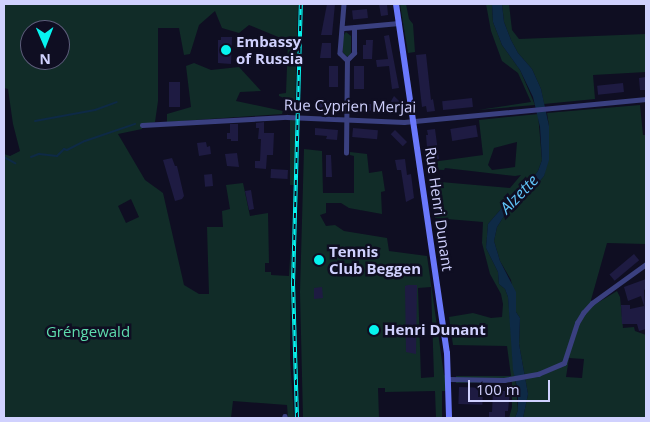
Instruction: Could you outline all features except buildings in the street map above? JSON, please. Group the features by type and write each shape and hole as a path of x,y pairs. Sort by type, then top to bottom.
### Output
{"main road":[{"name":"Rue Henri Dunant","path":"396,4 449,379 449,418"}],"street":[{"path":"344,4 344,28 340,35 340,53 347,60"},
{"path":"344,28 399,23"},
{"path":"346,153 347,60 354,53 354,28"},
{"name":"Rue Cyprien Merjai","path":"142,126 287,117 414,121 646,98"},
{"path":"449,379 504,380 538,374 564,363 577,323 583,313 592,303 646,264"}],"green space":[{"name":"Gréngewald","path":"4,4 298,4 295,110 289,107 289,100 279,96 279,94 286,93 288,41 249,25 239,33 222,28 215,11 199,25 190,54 184,55 179,28 158,28 158,101 155,122 142,125 142,129 118,134 145,180 163,193 184,285 199,294 209,294 207,227 223,227 222,211 230,209 226,185 243,183 250,216 268,213 269,263 265,263 265,272 271,272 271,275 289,276 291,241 290,357 294,418 288,418 287,405 233,401 231,418 4,418 4,154 10,156 20,151 13,124 8,89 4,88","holes":["131,199 139,217 126,223 118,206"]},
{"path":"400,4 406,4 409,19 413,24 415,52 408,53"},
{"path":"486,4 492,4 493,22 502,45 520,70 535,105 478,110 531,102 518,73 502,61 491,31"},
{"path":"502,4 509,4 512,30 519,39 646,34 646,72 593,75 595,99 544,104 541,89 532,69 518,53 511,40 504,22"},
{"path":"346,32 351,36 351,53 348,57 343,53 343,36"},
{"path":"194,63 211,70 239,67 261,91 240,92 236,101 283,111 282,114 167,122 167,114 191,107 186,66"},
{"path":"640,105 643,135 646,135 646,244 607,243 591,300 594,305 617,291 620,297 623,328 634,327 635,331 646,335 646,418 523,418 528,394 519,344 520,318 516,312 511,280 500,261 494,241 497,227 508,210 533,189 544,176 549,126 547,113","holes":["569,358 584,359 582,378 566,377"]},
{"path":"538,114 542,160 538,171 529,183 502,203 501,209 488,224 486,248 498,272 499,284 505,289 508,297 518,410 515,418 509,418 512,407 512,382 456,383 456,376 511,376 507,346 453,345 449,317 473,313 491,318 502,317 503,304 501,294 490,274 482,243 483,222 435,218 429,181 510,188 521,175 515,176 445,168 444,170 428,169 425,163 483,155 479,120","holes":["517,142 515,167 492,170 488,165 494,148"]},
{"path":"290,120 295,120 295,185 290,185"},
{"path":"304,149 322,151 323,193 354,193 354,156 350,155 350,152 367,154 369,173 382,171 385,191 381,192 382,214 349,208 341,203 326,203 326,213 320,215 326,226 335,225 344,231 387,238 389,251 427,256 444,375 449,377 449,391 442,391 442,418 436,418 435,391 385,392 385,388 378,388 379,418 303,418 300,292","holes":["431,287 434,377 421,378 418,288"]}],"water":[{"name":"Alzette","path":"492,4 502,4 504,22 511,40 518,53 532,69 541,89 549,126 549,160 544,176 533,189 508,210 497,227 494,241 500,261 516,292 516,312 520,318 519,344 528,394 523,418 515,418 518,410 518,391 513,370 508,297 505,289 499,284 498,272 486,248 488,224 501,209 502,203 529,183 538,171 542,160 540,127 533,97 520,70 502,45 493,22"}],"waterway":[{"path":"35,121 95,110 117,102"},
{"path":"31,157 39,154 57,156 64,149 67,150 85,141 135,124"},
{"path":"4,157 15,163"}],"railway":[{"path":"297,418 293,284 301,4"}],"place":[{"name":"Embassy of Russia","path":"226,50"},
{"name":"Tennis Club Beggen","path":"319,260"},
{"name":"Henri Dunant","path":"374,330"}]}
